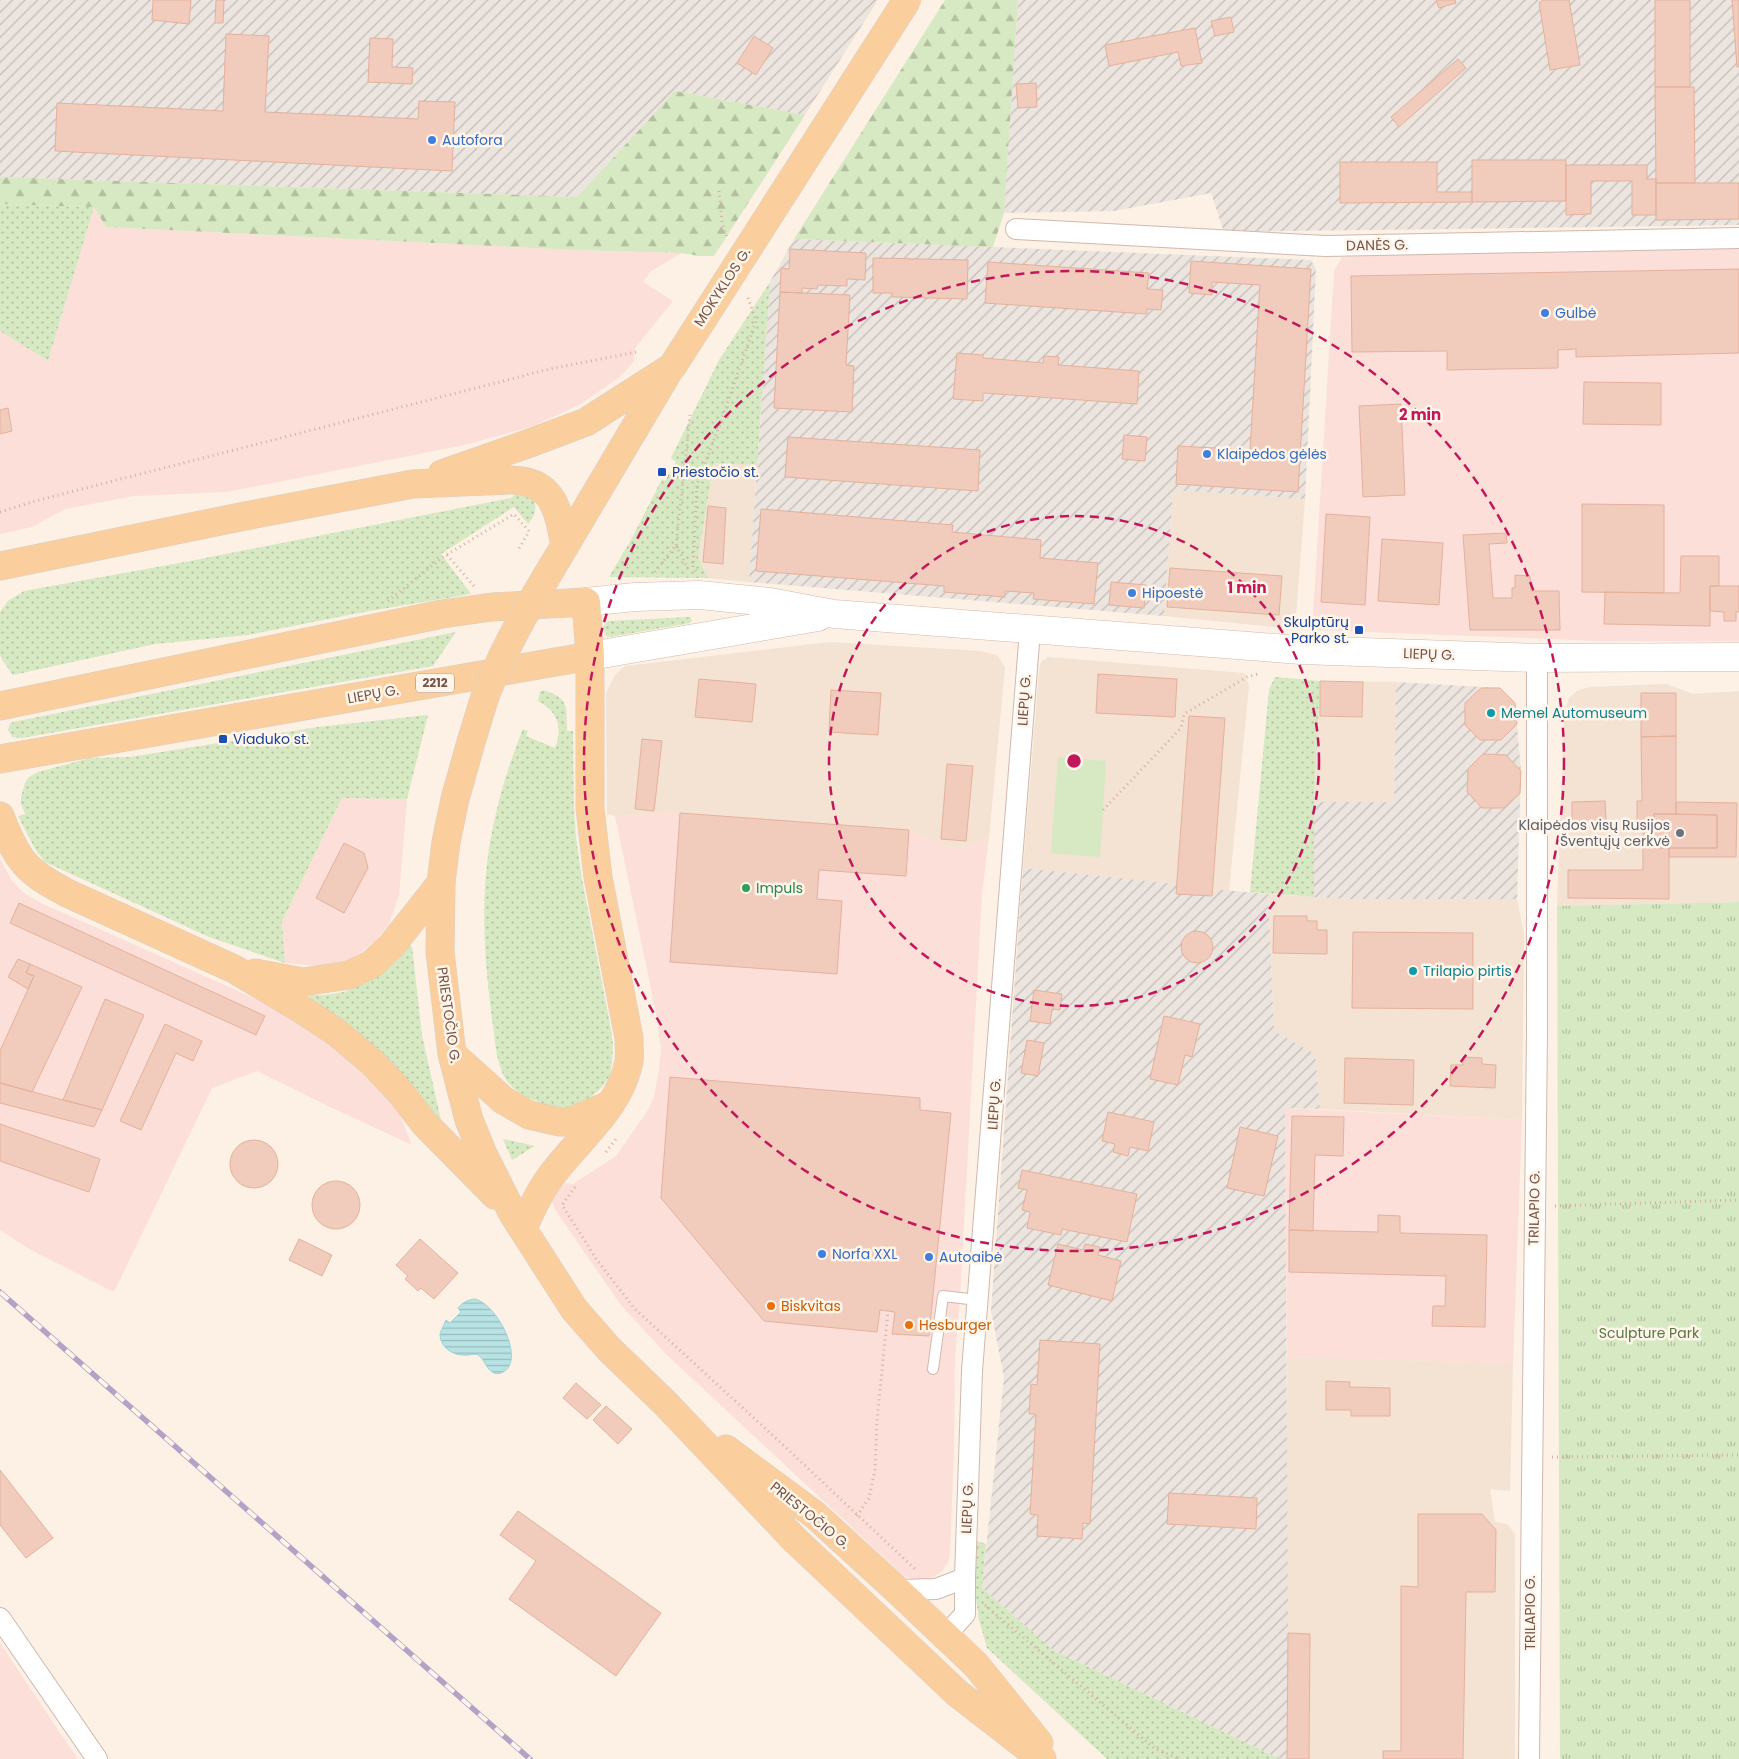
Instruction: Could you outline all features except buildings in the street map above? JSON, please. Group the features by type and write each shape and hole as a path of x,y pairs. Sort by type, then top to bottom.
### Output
{"main road":[{"name":"MOKYKLOS G.","path":"545,579 672,366 906,0"},
{"path":"0,566 413,484 586,422 672,366"},
{"path":"413,484 523,480 546,491 558,509 565,546"},
{"name":"PRIESTOČIO G.","path":"545,579 507,647 487,693 453,808 446,842 441,883 440,952 452,1054 469,1120 483,1154 518,1221 574,1309 615,1355 666,1404 794,1538 921,1659 957,1693 1042,1759"},
{"name":"LIEPŲ G.","path":"0,706 442,614 492,607 586,602 635,597 699,595 770,602 834,614 1259,648 1537,658 1739,656"},
{"path":"0,816 9,839 18,854 29,869 42,879 67,893 234,968 336,1032 373,1063 401,1093 424,1123 518,1221 551,1176 611,1104 623,1082 629,1060 629,1038 598,877 590,809 590,656 586,602"},
{"name":"LIEPŲ G.","path":"0,759 834,614"},
{"path":"234,968 285,980 303,982 349,975 372,964 392,945 441,883"},
{"path":"452,1054 504,1100 529,1115 560,1122 569,1122 611,1104"},
{"name":"PRIESTOČIO G.","path":"666,1404 815,1515 897,1590 976,1665 1051,1759"},
{"path":"921,1659 945,1636"}],"street":[{"name":"DANĖS G.","path":"1016,229 1325,246 1739,238"},
{"name":"LIEPŲ G.","path":"945,1636 965,1614 972,1371 1030,630"},
{"name":"TRILAPIO G.","path":"1529,1759 1538,852 1537,658"},
{"path":"897,1590 936,1589 965,1578"},
{"path":"0,1618 97,1759"}],"lane":[{"path":"933,1369 943,1296 978,1300"}],"path":[{"path":"719,191 722,222 728,240"},
{"path":"716,597 693,567 697,484 756,321 747,294"},
{"path":"0,512 34,501 541,372 636,352"},
{"path":"676,545 690,415"},
{"path":"658,476 683,477"},
{"path":"383,604 447,555 514,514 529,531 518,549"},
{"path":"447,555 492,607"},
{"path":"1103,810 1181,728 1184,714 1247,678 1258,674"},
{"path":"600,1158 618,1136"},
{"path":"577,1184 562,1205 597,1260 634,1308 936,1589"},
{"path":"1534,1207 1739,1200"},
{"path":"857,1516 869,1498 875,1470 877,1420 888,1311"},
{"path":"1531,1457 1739,1455"},
{"path":"982,1603 1154,1748 1179,1759"}],"shaded area":[{"path":"0,0 878,0 805,115 675,91 577,197 0,177"},
{"path":"1018,0 1739,0 1739,225 1224,232 1211,193 1114,211 1004,213"},
{"path":"94,207 106,227 576,250 682,253 651,271 643,282 673,301 635,348 634,361 620,377 579,405 533,426 469,444 227,492 134,496 65,509 32,527 0,534 0,331 48,361"},
{"path":"794,239 1311,260 1316,269 1305,499 1173,490 1164,616 749,582 770,282"},
{"path":"1739,247 1739,641 1602,641 1314,630 1313,614 1334,271 1342,257 1546,250"},
{"path":"714,462 757,465 749,582 708,578 698,557"},
{"path":"1173,490 1305,499 1294,622 1285,628 1164,616"},
{"path":"830,642 981,651 997,655 1005,667 989,838 958,850 909,830 680,813 615,816 607,814 606,693 615,675 625,666"},
{"path":"1048,657 1244,673 1249,686 1229,891 1213,889 1212,896 1176,894 1177,884 1023,868 1039,672 1041,662"},
{"path":"1320,681 1396,682 1394,802 1314,802"},
{"path":"1396,682 1500,688 1515,703 1521,771 1517,899 1346,899 1314,897 1314,802 1394,802"},
{"path":"1667,684 1693,694 1739,691 1739,902 1557,906 1564,716 1569,698 1578,690 1590,687"},
{"path":"342,798 407,799 399,896 388,926 375,941 351,960 318,966 285,963 282,923"},
{"path":"680,813 909,830 958,850 989,838 982,893 960,1298 955,1357 950,1553 948,1563 942,1571 928,1581 918,1581 904,1576 666,1354 620,1304 556,1211 551,1199 558,1182 573,1184 616,1156 648,1110 654,1097 661,1048 656,1013 615,816"},
{"path":"0,859 12,881 24,893 39,902 276,1008 319,1033 383,1090 399,1113 412,1145 257,1071 212,1088 114,1292 29,1249 0,1230"},
{"path":"1023,868 1177,884 1177,894 1212,896 1213,889 1268,894 1274,1031 1315,1054 1320,1109 1285,1108 1287,1759 1280,1759 1053,1650 982,1588 1004,1377 991,1311"},
{"path":"1268,894 1346,899 1517,899 1524,934 1522,1120 1320,1109 1315,1054 1274,1031"},
{"path":"1285,1108 1522,1120 1513,1363 1287,1357"},
{"path":"1287,1357 1513,1363 1510,1491 1490,1489 1495,1522 1507,1524 1515,1534 1515,1759 1287,1759"},
{"path":"0,1643 58,1730 78,1759 0,1759"}],"green space":[{"path":"945,0 1018,0 1004,213 993,247 794,239"},
{"path":"675,91 805,115 714,256 106,227 94,207 0,204 0,177 577,197"},
{"path":"0,204 94,207 48,361 0,331"},
{"path":"770,282 757,465 714,463 698,557 708,578 609,577 631,540 662,479 665,481 676,462 671,458 719,360"},
{"path":"516,494 522,494 534,499 535,512 528,524 514,507 441,554 471,594 364,612 248,635 155,644 13,675 0,655 0,612 8,601 24,591 185,562 511,498"},
{"path":"690,617 692,620 690,623 610,637 606,636 603,627 608,621"},
{"path":"456,632 433,666 22,738 12,737 8,730 13,722"},
{"path":"1275,677 1320,681 1314,802 1314,897 1250,892 1269,690"},
{"path":"543,690 558,696 565,704 567,731 573,731 576,837 613,1045 610,1076 602,1087 588,1100 562,1110 540,1108 542,1103 518,1092 502,1072 492,1019 484,934 486,870 489,849 499,802 517,744 523,729 528,731 526,736 555,748 559,734 554,715 545,705 538,701 540,692"},
{"path":"428,715 407,799 342,798 282,922 285,963 209,937 45,862 35,849 18,816 25,814 21,797 29,777 38,772 90,758 130,757 318,727"},
{"path":"1058,757 1106,761 1100,857 1051,853"},
{"name":"Sculpture Park","path":"1739,902 1739,1759 1560,1759 1557,906"},
{"path":"410,945 412,947 422,1035 442,1125 309,998 310,995 344,992 363,984 381,974"},
{"path":"503,1139 535,1146 512,1160"},
{"path":"974,1540 986,1544 982,1588 1053,1650 1280,1759 1107,1759 987,1648 979,1620 973,1578"}],"water":[{"path":"475,1299 493,1312 507,1335 511,1347 511,1358 508,1367 501,1373 493,1373 478,1355 459,1355 451,1352 442,1343 440,1334 446,1320 450,1323 461,1312 458,1308 460,1306 465,1302"}],"railway":[{"path":"0,1292 530,1759"}],"place":[{"name":"Autofora","path":"432,140"},
{"name":"Gulbė","path":"1545,313"},
{"name":"Klaipėdos gėlės","path":"1207,454"},
{"name":"Priestočio st.","path":"662,472"},
{"name":"Hipoestė","path":"1132,593"},
{"name":"Skulptūrų Parko st.","path":"1359,630"},
{"name":"Memel Automuseum","path":"1491,713"},
{"name":"Viaduko st.","path":"223,739"},
{"name":"Klaipėdos visų Rusijos Šventųjų cerkvė","path":"1680,833"},
{"name":"Impuls","path":"746,888"},
{"name":"Trilapio pirtis","path":"1413,971"},
{"name":"Norfa XXL","path":"822,1254"},
{"name":"Autoaibė","path":"929,1257"},
{"name":"Biskvitas","path":"771,1306"},
{"name":"Hesburger","path":"909,1325"}]}
